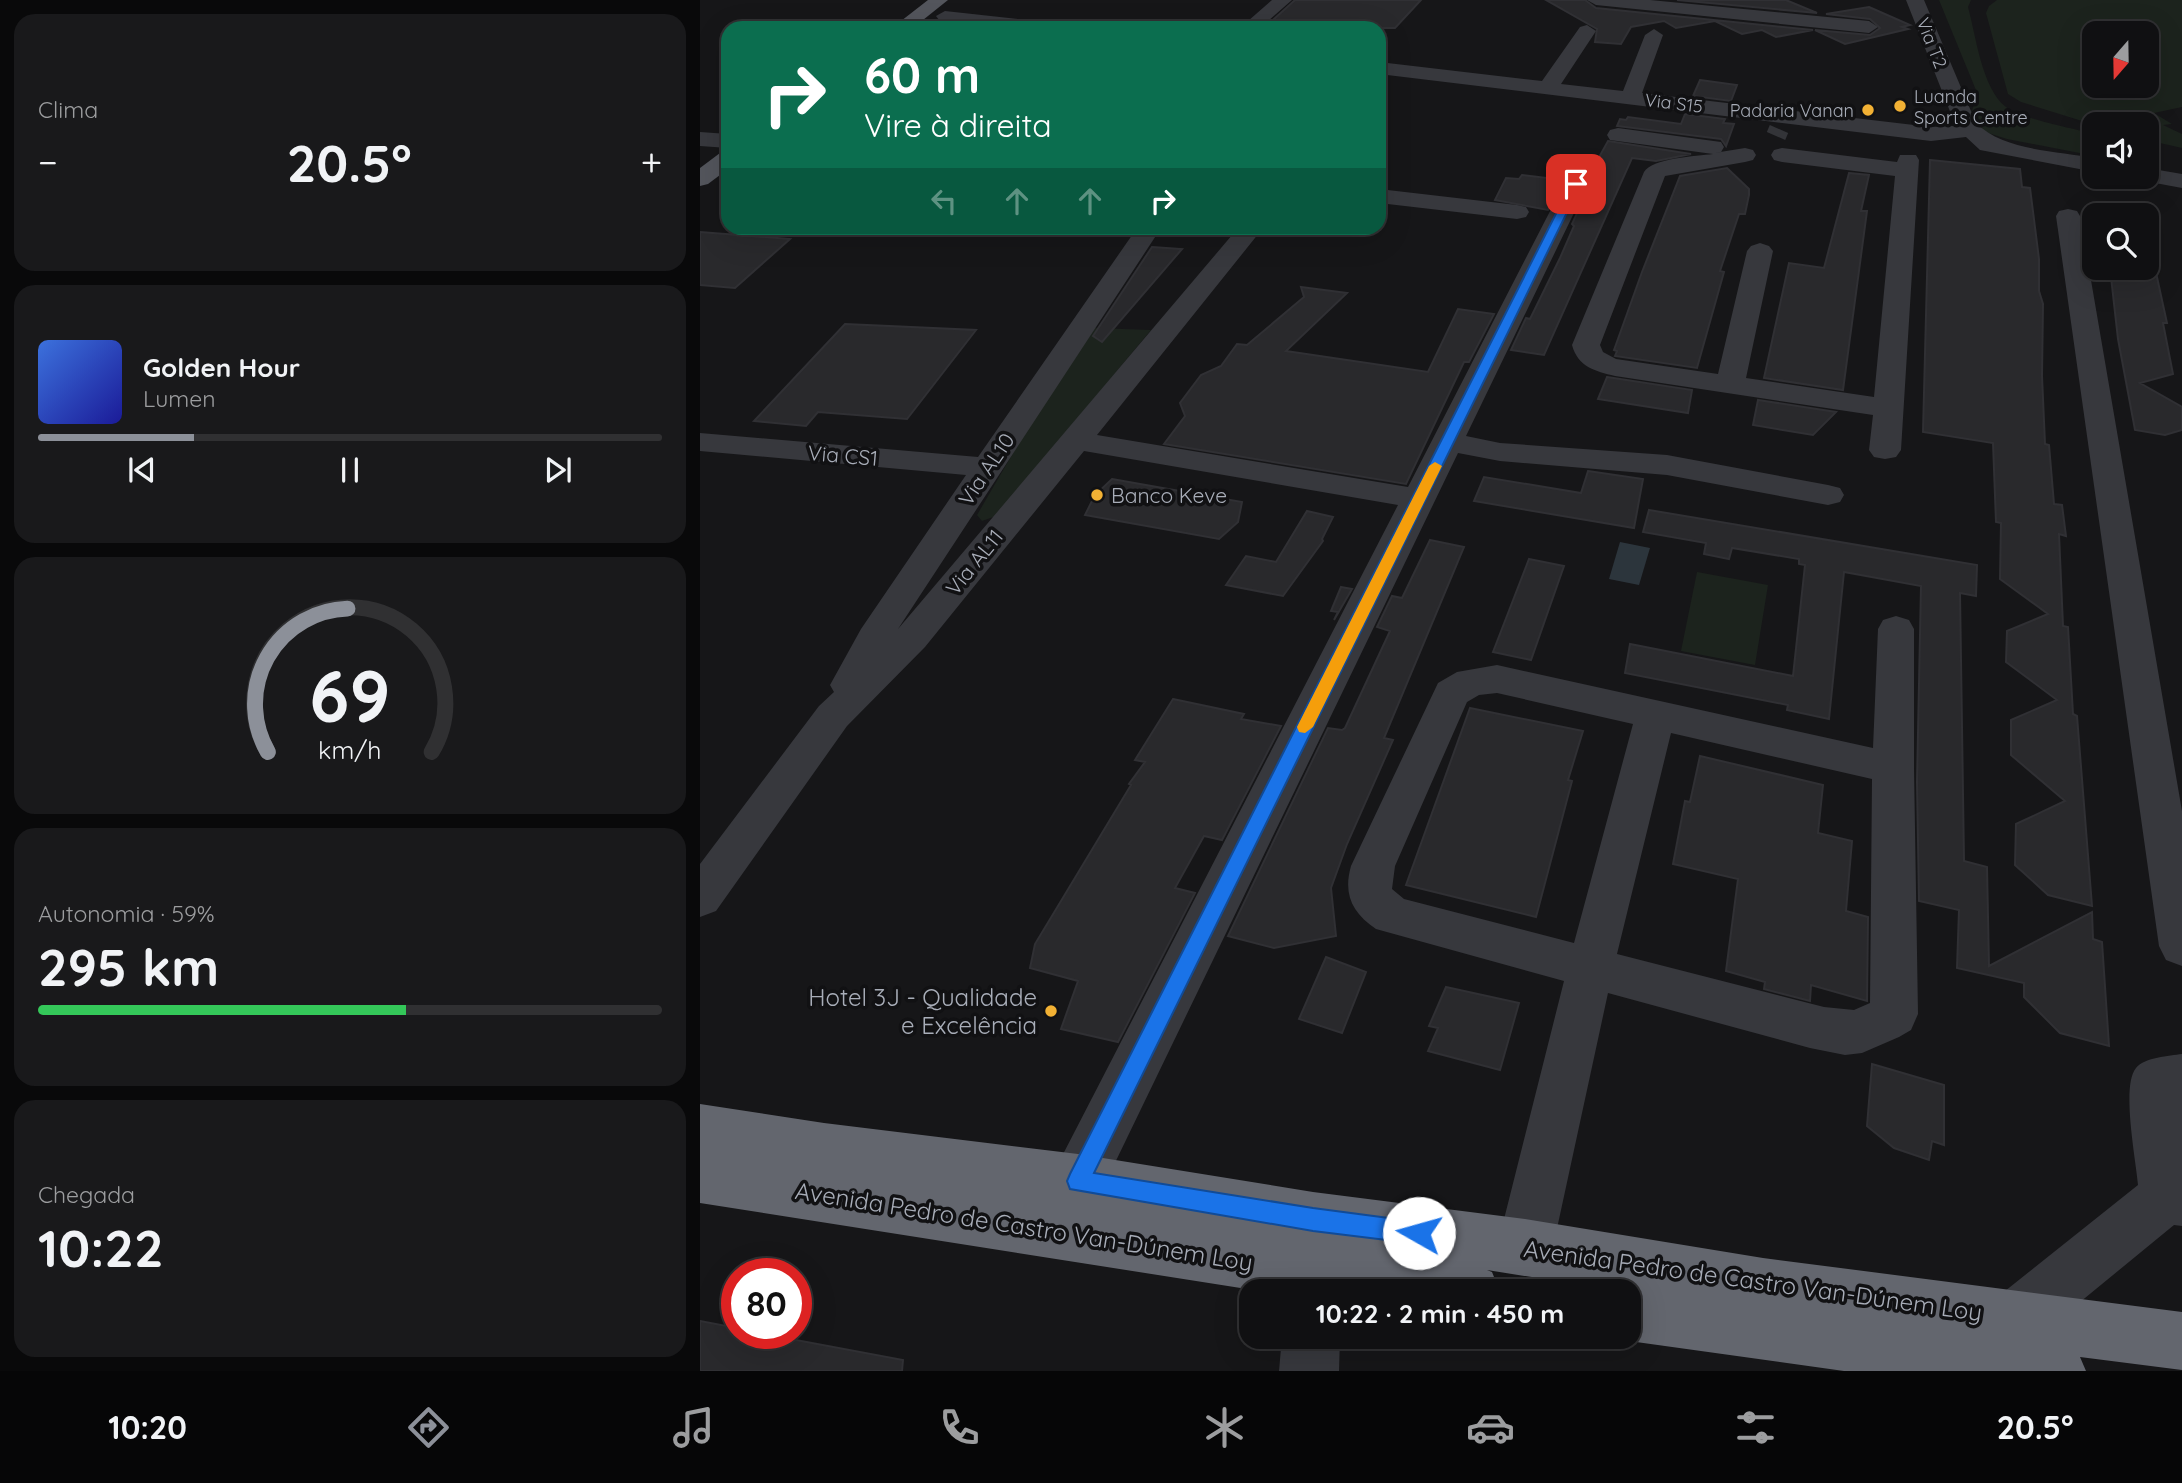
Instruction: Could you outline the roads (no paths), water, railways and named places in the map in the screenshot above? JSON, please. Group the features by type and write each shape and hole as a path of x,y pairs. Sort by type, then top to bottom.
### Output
{"highway":[{"name":"Avenida Pedro de Castro Van-Dúnem Loy","path":"700,1129 824,1149 1078,1181 1313,1219 1525,1247 1763,1286 2182,1341"},
{"name":"Avenida Pedro de Castro Van-Dúnem Loy","path":"700,1176 1303,1279"},
{"path":"1641,1315 1832,1355 2056,1371"}],"main road":[{"path":"915,21 942,8"},
{"path":"700,179 721,163"}],"street":[{"path":"942,8 964,0"},
{"path":"1258,21 1283,0"},
{"path":"1596,0 1869,27"},
{"path":"1829,23 1835,0"},
{"name":"Via T2","path":"1915,0 1966,125"},
{"path":"942,8 1008,21"},
{"path":"1548,88 1587,31"},
{"path":"1630,98 1654,35"},
{"name":"Via S15","path":"1386,71 1630,98 1766,136"},
{"path":"1618,135 1766,136 1808,131 1902,142 1922,133 1959,132 1966,125 1979,138 2012,150"},
{"path":"1922,133 2082,163"},
{"path":"1885,450 1907,165 1825,170 1766,136 1655,172 1586,345 1592,358 1605,365 1888,408"},
{"path":"700,139 721,140"},
{"path":"2057,159 2066,199 2182,946"},
{"path":"2159,177 2182,181"},
{"path":"1078,1181 1576,184"},
{"path":"1386,197 1517,212"},
{"name":"Via AL10","path":"833,716 874,638 986,467 1144,235"},
{"name":"Via AL11","path":"703,890 833,716 912,638 1245,235"},
{"path":"1730,385 1760,251"},
{"path":"1074,440 1419,499"},
{"name":"Via CS1","path":"700,442 986,467"},
{"path":"1447,442 1500,452 1667,465 1828,495"},
{"path":"958,510 961,522 975,528 990,527 1009,520"},
{"path":"1893,768 1497,679 1471,682 1452,693 1373,866 1367,886 1374,904 1392,915 1590,970 1844,1034 1871,1030 1894,1014 1893,768 1896,629"},
{"path":"1525,1247 1590,970 1655,716"},
{"path":"2015,1319 2174,1198 2154,1084 2182,1078"},
{"path":"1309,1371 1310,1349"}],"tunnel":[{"path":"1776,136 1779,129"}],"place":[{"name":"Luanda Sports Centre","path":"1900,106"},
{"name":"Padaria Vanan","path":"1868,110"},
{"name":"Banco Keve","path":"1097,495"},
{"name":"Hotel 3J - Qualidade e Excelência","path":"1051,1011"}]}
